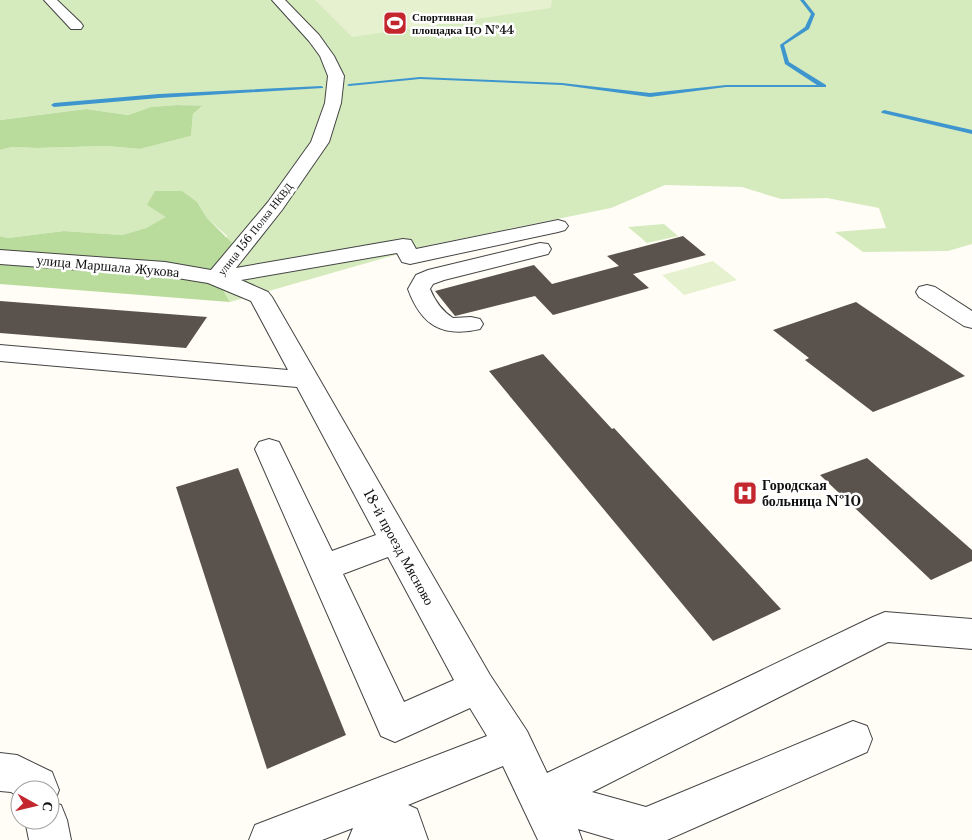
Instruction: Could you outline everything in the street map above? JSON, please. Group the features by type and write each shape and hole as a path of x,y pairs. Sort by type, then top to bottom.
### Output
{"street":[{"path":"50,0 76,26"},
{"name":"улица 156 Полка НКВД","path":"216,278 275,206 320,142 334,103 336,76 327,56 314,38 278,0"},
{"path":"410,257 558,226"},
{"path":"216,278 403,246 424,280"},
{"path":"471,324 450,325 443,323 422,297 419,289 424,280 436,275 540,249"},
{"name":"улица Маршала Жукова","path":"0,257 165,269 216,278"},
{"name":"18-й проезд Мясново","path":"216,278 260,298 496,721 513,744 538,798 561,840"},
{"path":"927,292 972,321"},
{"path":"0,353 307,380"},
{"path":"269,449 395,724 477,687"},
{"path":"323,568 396,541"},
{"path":"538,798 885,627 972,634"},
{"path":"538,798 649,834 853,739"},
{"path":"270,840 513,744"},
{"path":"0,772 17,774 28,780"},
{"path":"369,840 402,824 407,840"}],"green space":[{"path":"0,0 972,0 972,244 948,251 863,252 835,232 886,228 879,208 827,198 781,199 742,187 665,185 611,208 430,245 230,302 216,278 227,236 207,218 197,202 146,228 122,235 64,231 8,238 0,236 0,150 12,147 107,146 140,149 191,136 193,114 201,107 177,105 151,107 128,115 86,109 0,120"},
{"name":"Спортивная площадка ЦО №44","path":"315,0 552,0 551,8 352,37"},
{"path":"202,106 193,114 191,136 140,149 107,146 12,147 0,150 0,120 86,109 128,115 151,107"},
{"path":"155,191 182,191 197,202 207,218 239,250 216,278 230,302 0,284 0,236 8,238 64,231 122,235 146,228 166,217 147,205"},
{"path":"664,224 678,236 647,243 628,227"},
{"path":"713,261 737,280 684,295 662,275"}],"building":[{"path":"683,236 706,255 633,274 649,288 553,315 535,296 455,316 435,291 534,265 552,284 619,266 607,256"},
{"path":"0,301 207,317 186,348 0,333"},
{"path":"856,302 965,376 873,412 805,360 809,358 773,330"},
{"path":"543,354 781,609 713,641 489,371"},
{"path":"867,458 972,550 972,561 931,580 820,475"},
{"path":"238,468 346,735 267,769 176,487"}],"waterway":[{"path":"802,0 813,14 807,28 782,45 787,63 823,86"},
{"path":"349,85 420,78 562,84 650,95 726,86 823,86"},
{"path":"54,105 159,96 321,87"},
{"path":"884,112 972,132"}],"place":[{"name":"Спортивная площадка ЦО №44","path":"395,23"},
{"name":"Городская больница №10","path":"745,493"}]}
